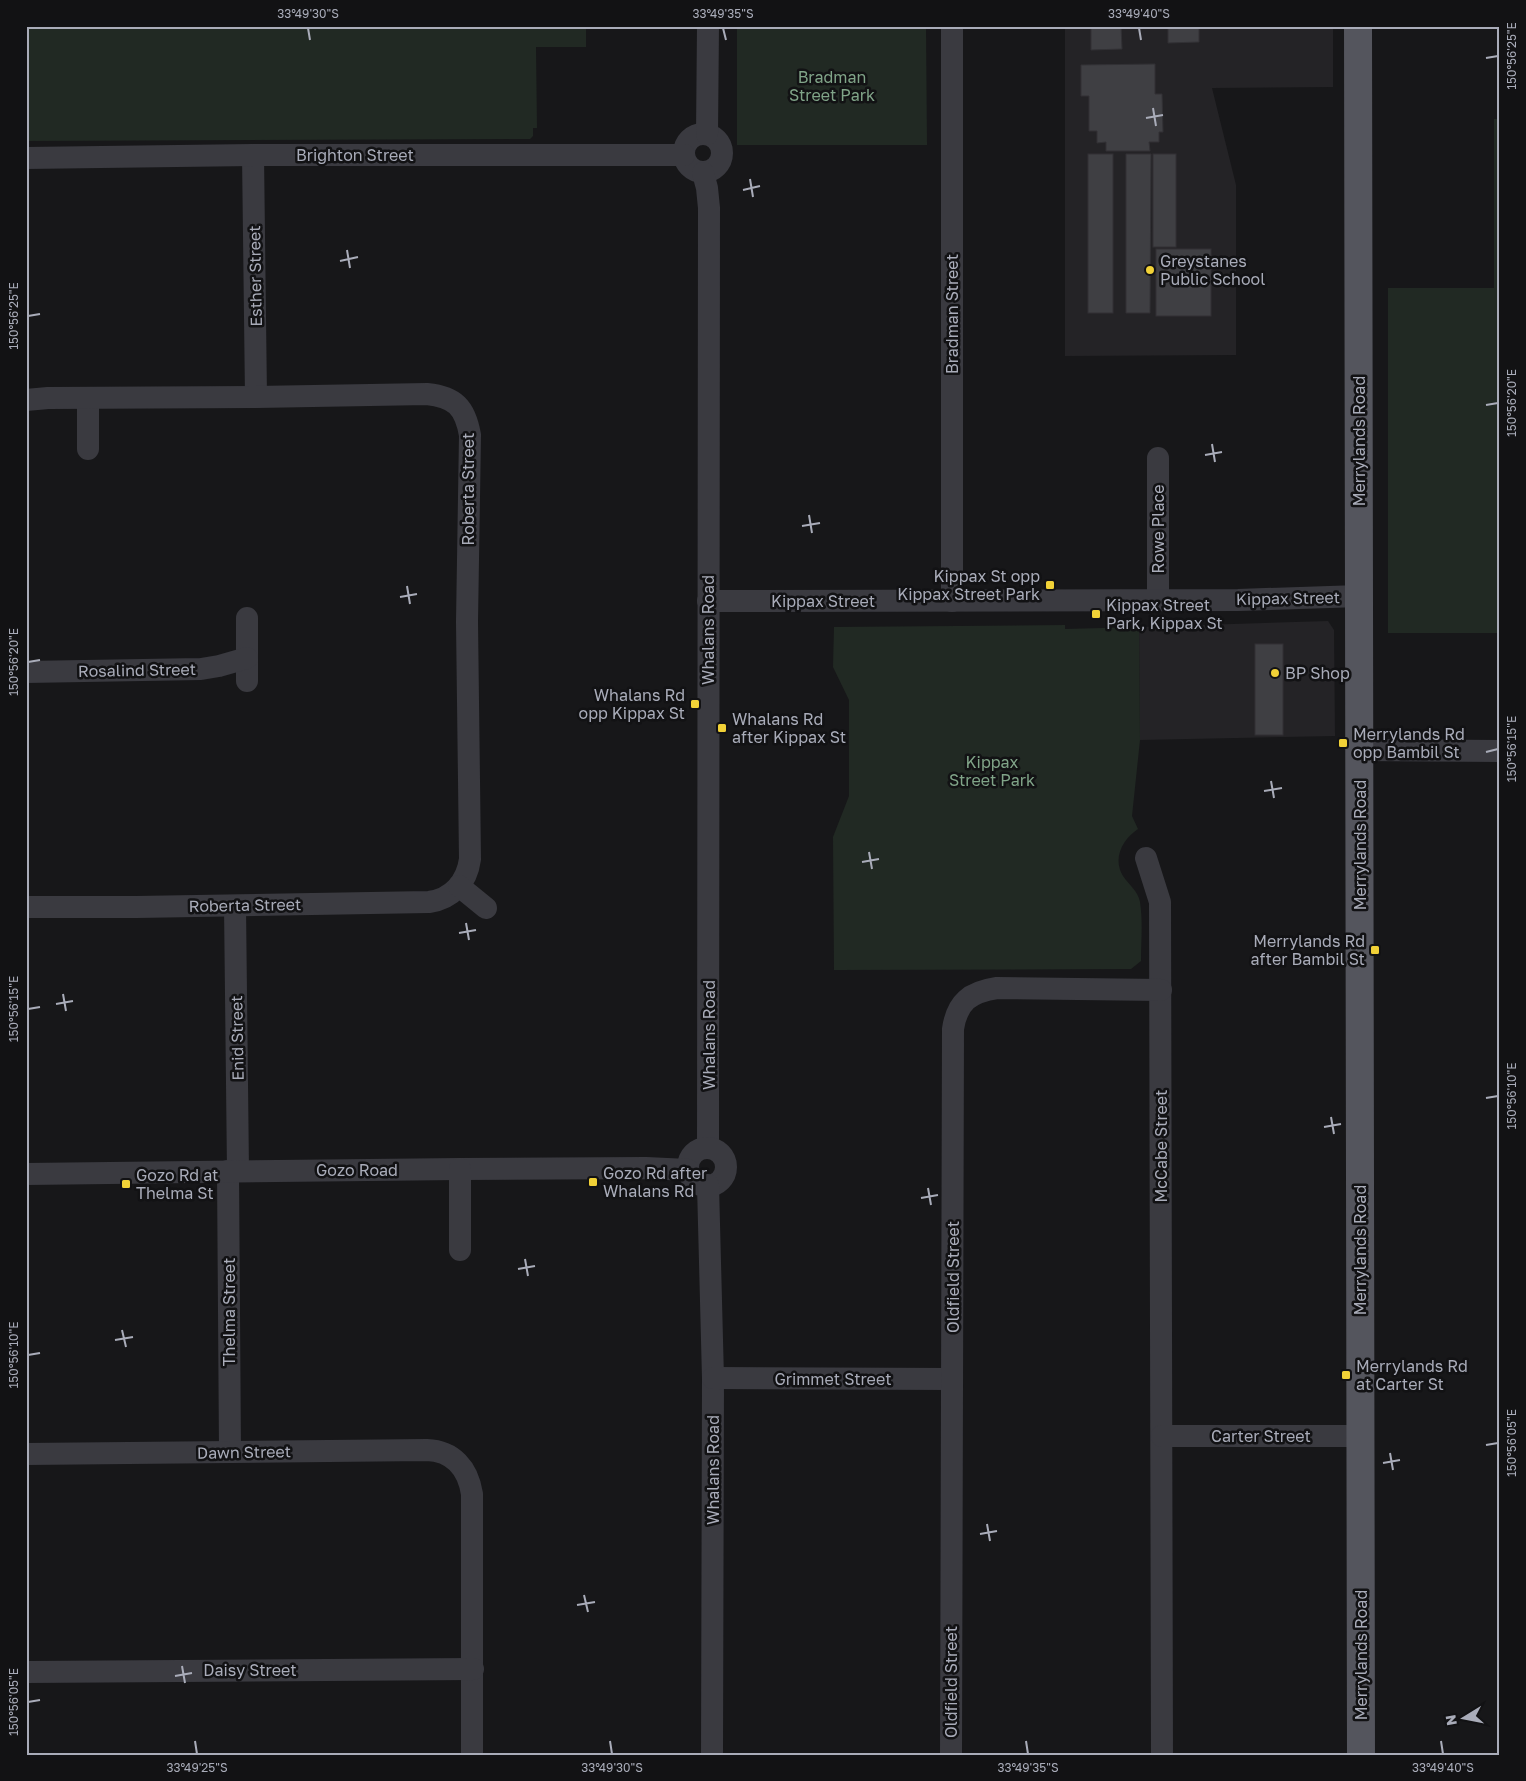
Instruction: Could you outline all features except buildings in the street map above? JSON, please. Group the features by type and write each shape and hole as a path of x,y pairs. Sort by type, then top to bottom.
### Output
{"main road":[{"name":"Merrylands Road","path":"1358,26 1362,1755"}],"street":[{"path":"707,134 708,26"},
{"name":"Bradman Street","path":"952,26 952,601"},
{"path":"707,134 716,138 720,144 722,156 717,167 703,172 694,170 689,166 684,155 684,148 692,138 707,134"},
{"name":"Brighton Street","path":"26,158 253,155 684,155"},
{"name":"Esther Street","path":"253,155 256,397"},
{"name":"Whalans Road","path":"703,172 709,208 708,1148"},
{"name":"Roberta Street","path":"26,400 48,398 427,394 447,398 455,402 465,415 470,435 467,622 470,859 467,874 459,886 448,896 429,902 235,906 26,907"},
{"path":"88,398 88,449"},
{"name":"Rowe Place","path":"1158,458 1158,600"},
{"name":"Kippax Street","path":"708,601 1238,600 1359,596"},
{"path":"247,618 248,680"},
{"name":"Rosalind Street","path":"26,672 201,668 219,666 247,658"},
{"path":"1359,750 1500,750"},
{"name":"McCabe Street","path":"1146,858 1160,902 1162,1436"},
{"path":"459,886 486,908"},
{"name":"Enid Street","path":"233,1171 235,906"},
{"name":"Oldfield Street","path":"951,1755 955,1018 959,1008 976,992 996,988 1161,990"},
{"path":"701,1148 717,1150 722,1155 726,1167 722,1178 708,1185 696,1182 690,1177 688,1170 688,1162 693,1153 701,1148"},
{"name":"Gozo Road","path":"26,1174 460,1169 646,1168 688,1170"},
{"path":"460,1169 460,1250"},
{"name":"Thelma Street","path":"230,1452 233,1171"},
{"name":"Whalans Road","path":"708,1185 713,1378 712,1755"},
{"name":"Grimmet Street","path":"713,1378 952,1379"},
{"path":"1162,1436 1162,1755"},
{"name":"Carter Street","path":"1162,1436 1361,1436"},
{"name":"Dawn Street","path":"26,1454 427,1450 465,1456 467,1476 472,1494 472,1755"},
{"name":"Daisy Street","path":"26,1672 473,1669"}],"shaded area":[{"name":"Greystanes Public School","path":"1065,26 1333,26 1333,87 1212,88 1236,185 1236,355 1065,356"},
{"path":"1328,621 1334,630 1335,736 1140,740 1139,627"}],"green space":[{"path":"26,26 586,26 586,47 536,47 537,128 533,128 533,136 530,139 26,141"},
{"name":"Bradman Street Park","path":"737,26 926,26 927,145 737,145"},
{"path":"1494,119 1500,119 1500,633 1388,633 1388,288 1494,288"},
{"name":"Kippax Street Park","path":"1065,625 1065,629 1139,627 1140,740 1132,816 1138,829 1124,844 1119,856 1119,862 1123,876 1135,891 1140,902 1142,924 1141,961 1131,969 834,970 833,837 849,796 849,700 833,667 834,627"}],"place":[{"name":"Greystanes Public School","path":"1150,270"},
{"name":"Kippax St opp Kippax Street Park","path":"1050,585"},
{"name":"Kippax Street Park, Kippax St","path":"1096,614"},
{"name":"BP Shop","path":"1275,673"},
{"name":"Whalans Rd opp Kippax St","path":"695,704"},
{"name":"Whalans Rd after Kippax St","path":"722,728"},
{"name":"Merrylands Rd opp Bambil St","path":"1343,743"},
{"name":"Merrylands Rd after Bambil St","path":"1375,950"},
{"name":"Gozo Rd after Whalans Rd","path":"593,1182"},
{"name":"Gozo Rd at Thelma St","path":"126,1184"},
{"name":"Merrylands Rd at Carter St","path":"1346,1375"}]}
